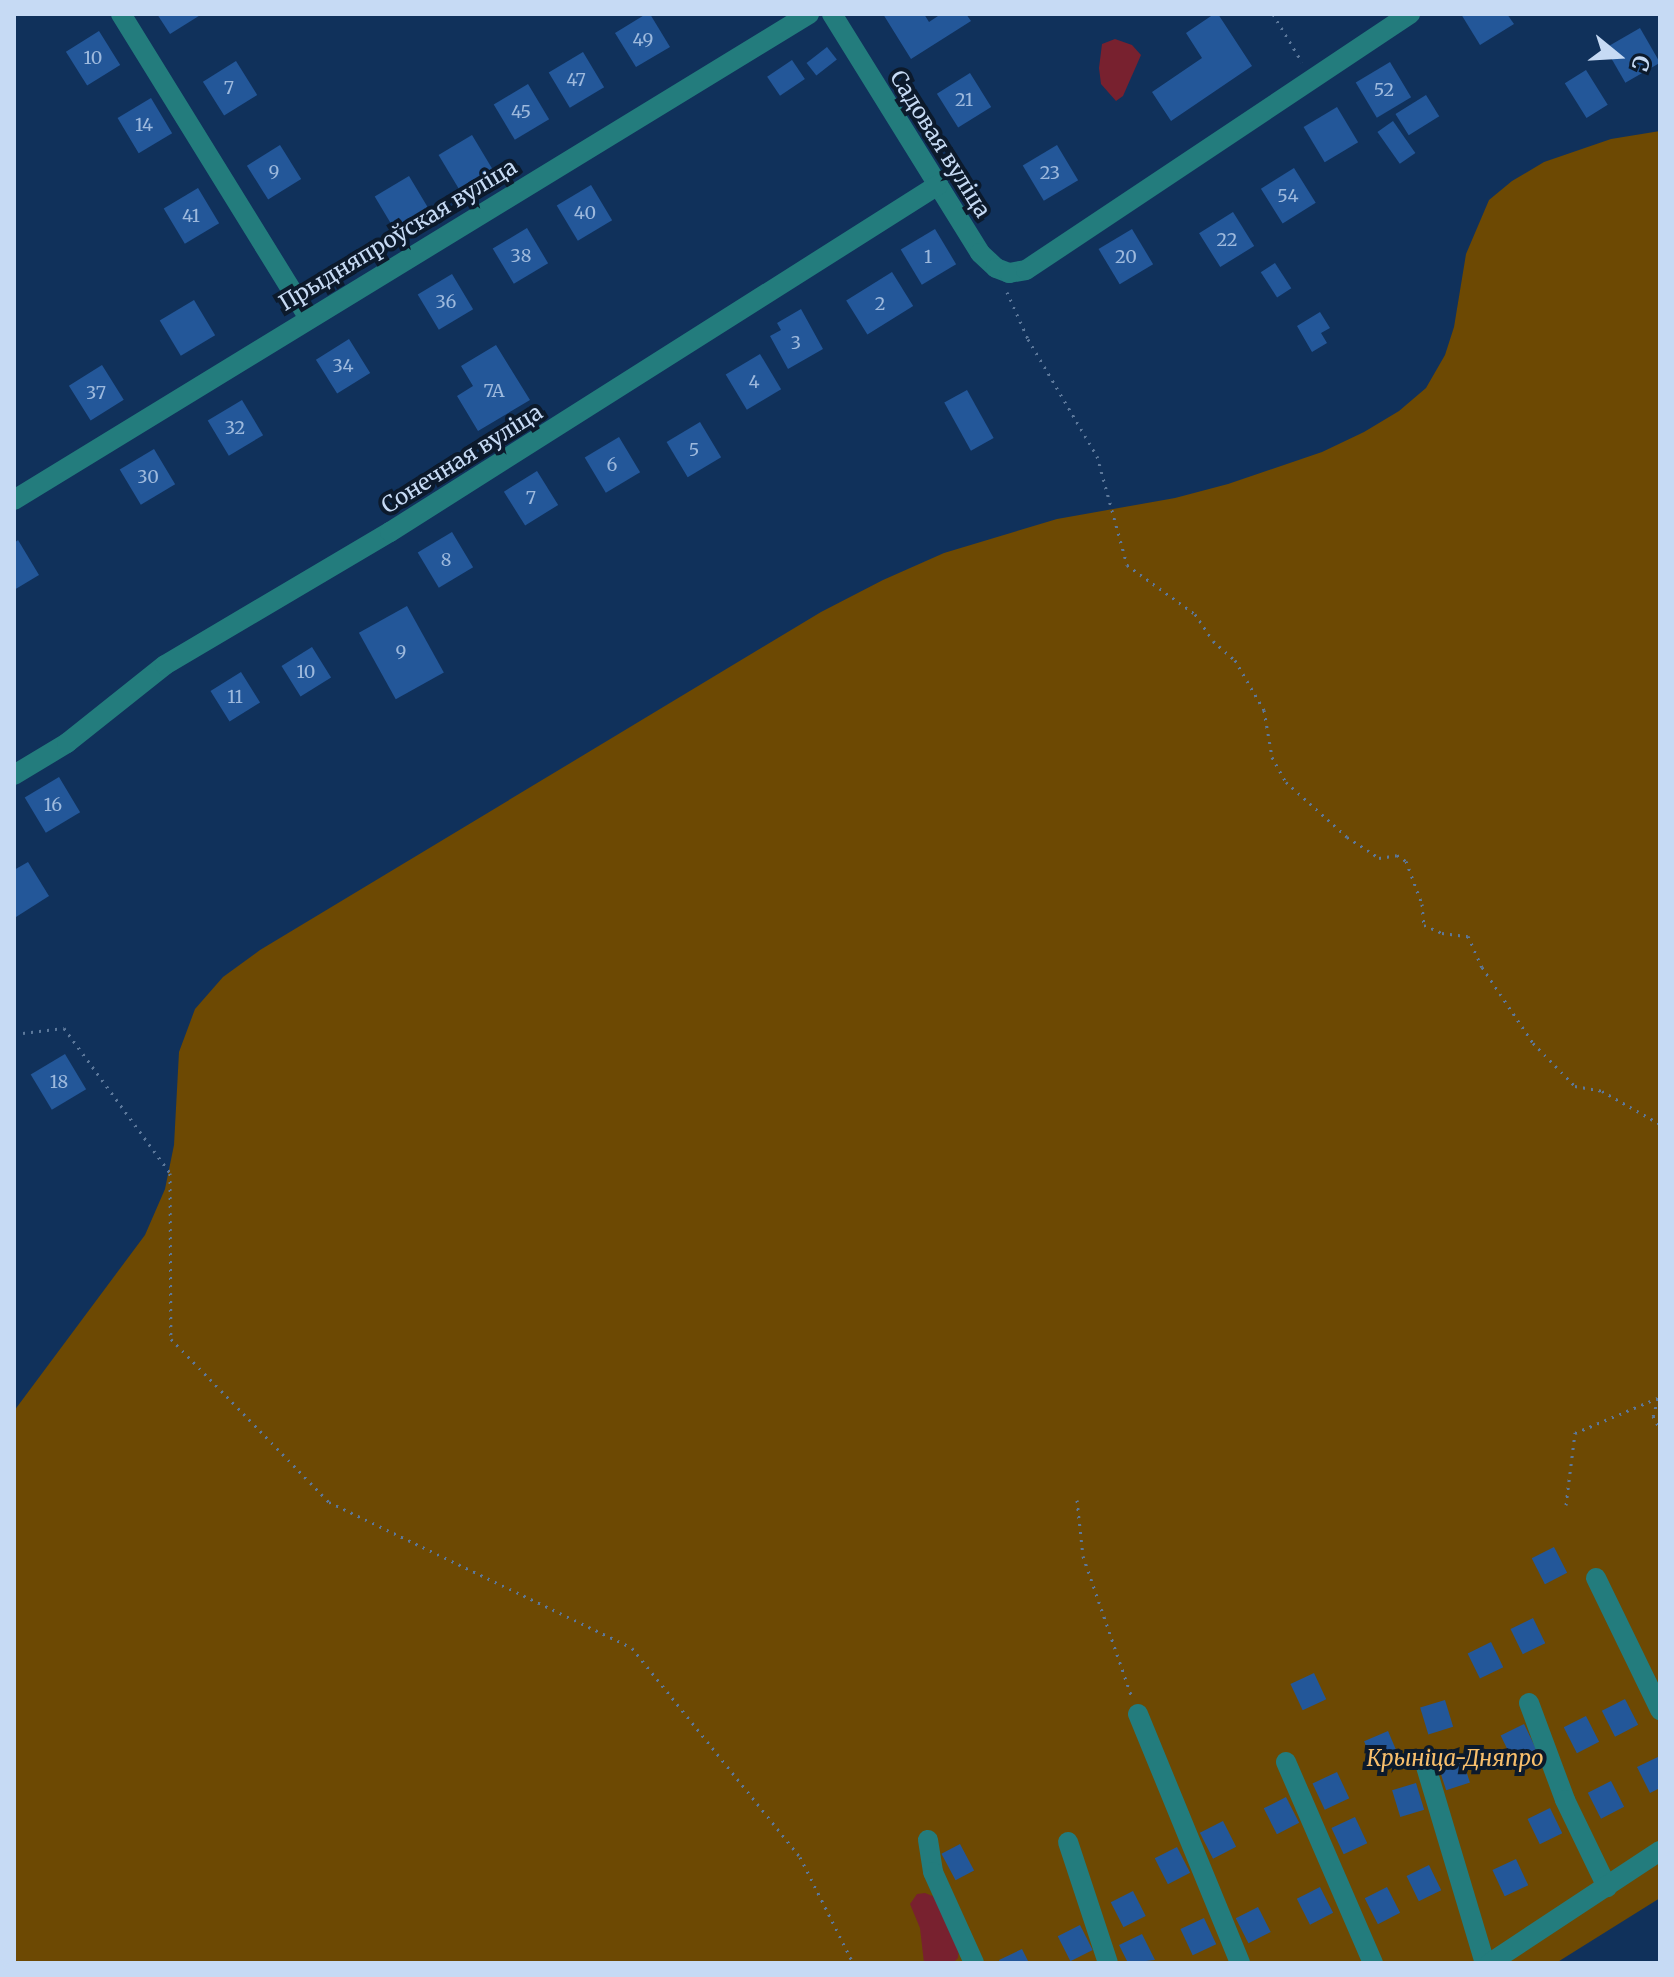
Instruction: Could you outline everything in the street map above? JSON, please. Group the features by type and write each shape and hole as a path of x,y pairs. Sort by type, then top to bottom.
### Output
{"street":[{"path":"121,14 309,318"},
{"name":"Прыдняпроўская вуліца","path":"14,500 809,14"},
{"name":"Садовая вуліца","path":"832,14 980,253 996,268"},
{"path":"996,268 1009,273 1026,270 1410,14"},
{"name":"Сонечная вуліца","path":"14,775 67,743 165,665 390,532 938,185"},
{"path":"1596,1578 1660,1710"},
{"path":"1529,1703 1565,1800 1607,1887"},
{"path":"1138,1714 1240,1963"},
{"path":"1424,1760 1488,1963 1660,1851"},
{"path":"1286,1762 1373,1963"},
{"path":"928,1840 933,1872 974,1963"},
{"path":"1068,1842 1108,1963"}],"path":[{"path":"1273,14 1313,79"},
{"path":"996,268 1028,339 1097,456 1127,565 1195,614 1213,641 1235,660 1264,710 1272,757 1286,782 1347,837 1379,858 1397,855 1406,861 1422,904 1424,925 1442,933 1468,936 1482,967 1533,1043 1575,1086 1602,1091 1660,1124"},
{"path":"23,1033 64,1028 170,1173 171,1339 329,1502 632,1648 800,1857 853,1963"},
{"path":"1659,1398 1653,1416 1660,1429"},
{"path":"1566,1505 1575,1433 1659,1398"},
{"path":"1077,1500 1083,1556 1138,1714"}],"green space":[{"name":"Крыніца-Дняпро","path":"1660,131 1660,1898 1556,1963 14,1963 14,1411 145,1235 165,1189 174,1145 179,1052 195,1009 223,977 260,950 821,612 883,580 944,553 1057,519 1175,498 1228,484 1322,452 1364,432 1399,411 1426,388 1445,355 1454,327 1466,254 1489,200 1512,181 1544,162 1611,139"}],"shaded area":[{"path":"1115,39 1132,45 1141,55 1123,96 1116,101 1101,84 1099,68 1102,44"},
{"path":"917,1894 935,1897 959,1949 958,1958 953,1963 924,1963 920,1928 910,1904"}],"building":[{"path":"157,14 202,14 170,34"},
{"path":"650,14 670,47 636,67 615,33"},
{"path":"883,14 924,14 929,22 941,14 966,14 971,21 911,59"},
{"path":"1218,14 1252,66 1171,121 1152,92 1202,58 1186,33"},
{"path":"1461,14 1507,14 1514,24 1480,45"},
{"path":"1640,28 1660,63 1625,83 1605,48"},
{"path":"99,31 120,65 87,86 66,52"},
{"path":"827,47 837,60 816,76 807,63"},
{"path":"583,52 604,87 570,108 549,73"},
{"path":"792,60 805,79 780,96 767,77"},
{"path":"236,61 257,95 224,116 203,82"},
{"path":"1390,62 1411,97 1377,118 1356,83"},
{"path":"1586,70 1608,105 1587,118 1565,83"},
{"path":"970,73 991,107 958,128 937,94"},
{"path":"528,84 549,119 515,140 494,105"},
{"path":"1426,95 1439,116 1409,135 1395,114"},
{"path":"151,98 172,133 139,153 118,118"},
{"path":"1337,107 1358,142 1325,162 1304,127"},
{"path":"1393,121 1415,153 1400,164 1377,132"},
{"path":"472,135 493,170 460,190 439,155"},
{"path":"280,145 301,179 268,200 247,166"},
{"path":"1057,145 1078,180 1044,201 1023,166"},
{"path":"1294,168 1316,203 1283,223 1261,189"},
{"path":"409,176 430,211 396,232 375,197"},
{"path":"591,185 612,220 578,241 557,206"},
{"path":"198,188 219,223 185,244 164,209"},
{"path":"1233,212 1254,246 1220,267 1199,233"},
{"path":"527,228 548,263 514,284 493,249"},
{"path":"935,229 956,264 922,285 901,250"},
{"path":"1132,229 1153,264 1120,284 1099,249"},
{"path":"1275,263 1291,288 1277,297 1261,272"},
{"path":"892,272 913,306 867,335 846,301"},
{"path":"452,274 473,309 439,330 418,295"},
{"path":"194,300 215,335 181,356 160,321"},
{"path":"801,309 823,349 788,369 770,336 781,330 777,323"},
{"path":"1320,312 1330,328 1321,333 1327,343 1312,352 1297,326"},
{"path":"349,339 370,373 337,394 316,360"},
{"path":"496,345 530,400 478,431 457,396 473,386 461,366"},
{"path":"760,354 781,389 747,410 726,375"},
{"path":"102,365 124,400 91,420 69,386"},
{"path":"967,390 994,438 971,451 944,403"},
{"path":"242,400 263,435 229,456 208,421"},
{"path":"700,422 721,457 688,477 667,442"},
{"path":"619,437 640,472 606,493 585,458"},
{"path":"154,449 175,484 141,505 120,470"},
{"path":"537,471 558,505 525,526 504,492"},
{"path":"452,532 473,567 439,588 418,553"},
{"path":"18,540 39,575 14,590 14,543"},
{"path":"407,606 444,672 396,699 359,633"},
{"path":"312,647 331,678 301,697 281,666"},
{"path":"241,672 260,703 230,722 210,691"},
{"path":"59,777 80,812 46,833 25,798"},
{"path":"28,862 49,896 16,917 14,870"},
{"path":"65,1054 86,1089 52,1110 31,1075"},
{"path":"1554,1547 1567,1573 1545,1584 1532,1558"},
{"path":"1533,1618 1545,1643 1523,1654 1511,1629"},
{"path":"1491,1642 1503,1667 1480,1679 1468,1653"},
{"path":"1314,1673 1326,1699 1303,1710 1290,1684"},
{"path":"1625,1699 1638,1725 1615,1737 1602,1711"},
{"path":"1445,1700 1453,1727 1428,1734 1420,1708"},
{"path":"1586,1716 1599,1742 1577,1753 1564,1727"},
{"path":"1524,1724 1536,1749 1513,1761 1501,1735"},
{"path":"1388,1731 1399,1757 1375,1767 1364,1741"},
{"path":"1461,1755 1470,1783 1446,1790 1437,1763"},
{"path":"1660,1756 1660,1788 1650,1793 1637,1767"},
{"path":"1337,1772 1349,1798 1325,1810 1313,1783"},
{"path":"1611,1781 1624,1807 1601,1819 1588,1793"},
{"path":"1416,1783 1424,1810 1400,1817 1392,1790"},
{"path":"1286,1797 1299,1823 1277,1834 1264,1808"},
{"path":"1550,1808 1562,1833 1540,1844 1528,1819"},
{"path":"1355,1817 1367,1843 1344,1854 1331,1828"},
{"path":"1223,1821 1236,1847 1213,1859 1200,1833"},
{"path":"960,1844 974,1870 956,1880 941,1854"},
{"path":"1177,1847 1190,1873 1168,1884 1155,1858"},
{"path":"1516,1859 1528,1885 1505,1896 1492,1870"},
{"path":"1429,1865 1441,1890 1419,1901 1407,1876"},
{"path":"1320,1887 1333,1913 1310,1925 1297,1899"},
{"path":"1387,1887 1400,1913 1378,1924 1365,1898"},
{"path":"1133,1891 1146,1916 1123,1927 1111,1902"},
{"path":"1258,1907 1271,1932 1248,1943 1236,1918"},
{"path":"1204,1918 1216,1944 1193,1955 1180,1929"},
{"path":"1080,1925 1093,1950 1070,1961 1058,1936"},
{"path":"1142,1934 1155,1960 1128,1963 1119,1945"},
{"path":"1022,1949 1029,1963 1000,1963 999,1960"}]}
